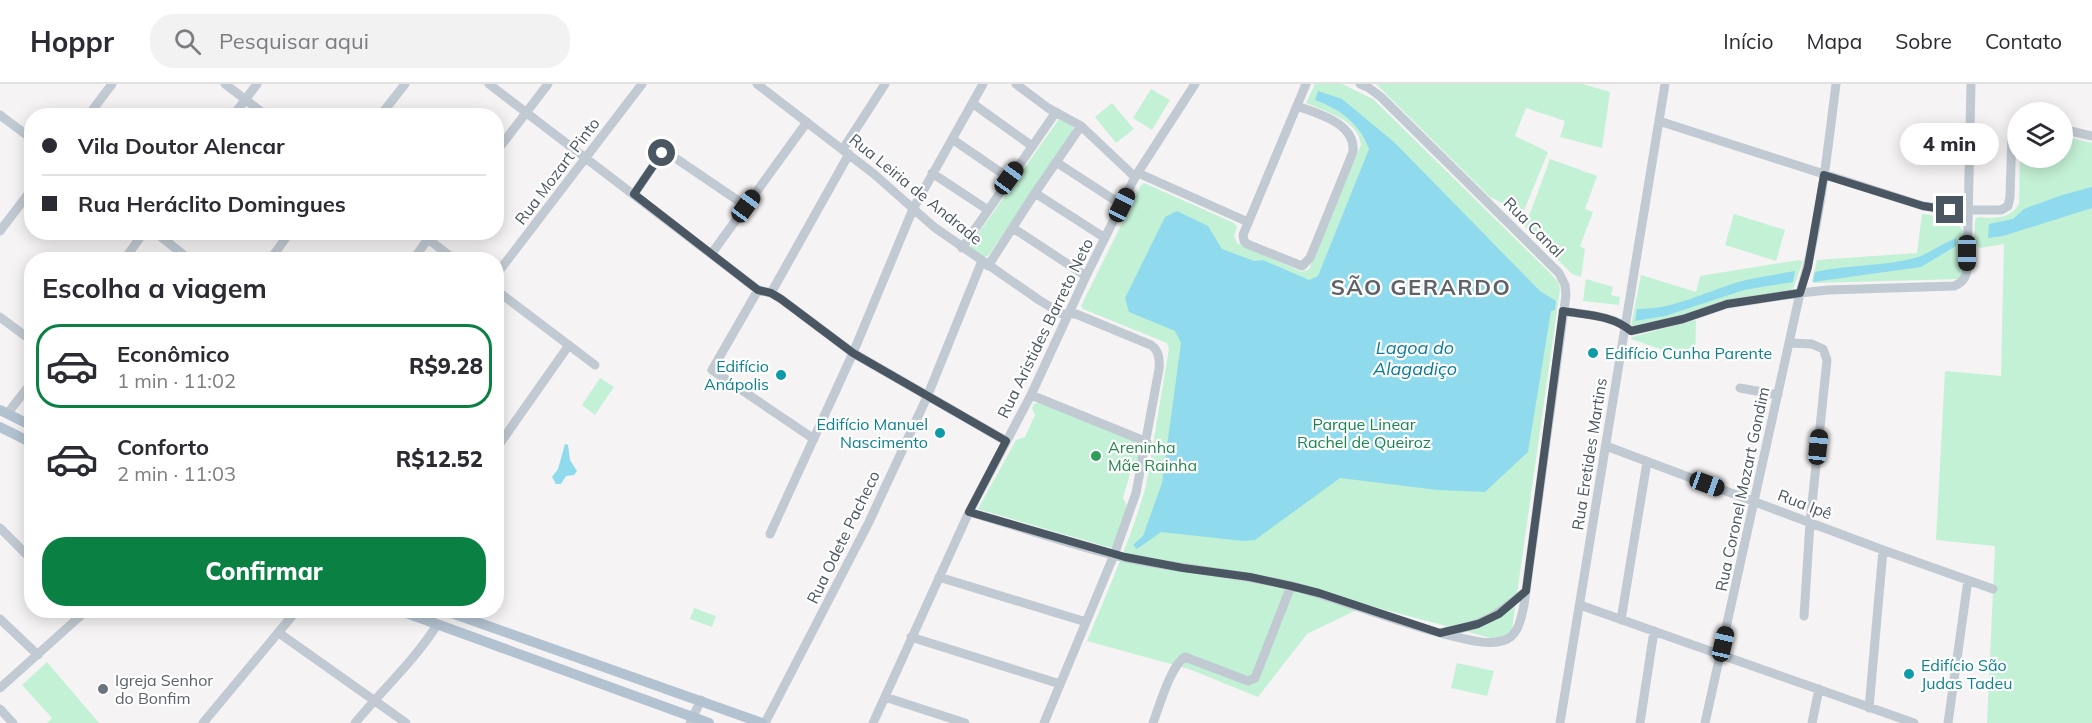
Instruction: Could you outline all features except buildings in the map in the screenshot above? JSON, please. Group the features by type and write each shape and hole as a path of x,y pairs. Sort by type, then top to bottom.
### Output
{"main road":[{"path":"4,412 24,422"},
{"path":"0,428 24,439"},
{"path":"419,618 691,720 709,723"},
{"path":"466,618 763,723"}],"street":[{"path":"94,108 112,84"},
{"path":"225,84 257,108"},
{"path":"239,108 257,84"},
{"path":"386,108 405,84"},
{"path":"489,84 758,290 771,293 853,353 1006,441"},
{"path":"504,142 548,84"},
{"name":"Rua Mozart Pinto","path":"504,265 642,84"},
{"name":"Rua Leiria de Andrade","path":"757,84 874,174 962,248 1047,305 1062,314 1076,314 1151,345 1159,357 1160,369 1147,442"},
{"path":"771,293 885,84"},
{"path":"770,534 853,353 913,209 983,84"},
{"path":"1017,84 1056,112 1081,126 1137,175 1248,222"},
{"name":"Rua Aristides Barreto Neto","path":"873,723 969,512 1031,395 1105,238 1137,175 1195,84"},
{"path":"1297,106 1331,119 1346,129 1354,146 1306,264 1302,266 1246,243 1243,236 1306,84"},
{"name":"Rua Canal","path":"969,512 1114,555 1183,568 1250,577 1319,593 1440,633 1480,642 1508,639 1519,624 1526,591 1565,285 1559,273 1381,97 1360,84"},
{"name":"Rua Eretides Martins","path":"1560,723 1665,84"},
{"name":"Rua Coronel Mozart Gondim","path":"1705,723 1800,293 1808,267 1824,175 1836,84"},
{"path":"1563,311 1609,319 1624,325 1631,331 1638,331 1727,304 1800,293 1954,286 1962,281 1967,270 1971,84"},
{"path":"972,103 1032,146"},
{"path":"962,248 1056,112"},
{"path":"0,115 24,133"},
{"path":"1659,121 1938,210 2001,210 2008,206 2011,168"},
{"path":"712,253 807,122"},
{"name":"Rua Odete Pacheco","path":"763,723 869,522 927,397 985,263 1013,228 1081,126"},
{"path":"2073,132 2092,136"},
{"path":"952,139 1009,178"},
{"path":"634,194 665,151 746,206"},
{"path":"1056,162 1122,205"},
{"path":"932,174 988,210"},
{"path":"1035,193 1105,238"},
{"path":"0,231 24,200"},
{"path":"1013,228 1086,276"},
{"path":"165,240 180,252"},
{"path":"435,240 447,252"},
{"path":"758,290 712,370 814,439"},
{"path":"504,296 595,364"},
{"path":"0,317 24,335"},
{"path":"1789,343 1818,346 1823,349 1827,360 1810,523 1804,616"},
{"path":"504,438 569,345"},
{"path":"1740,388 1778,395"},
{"path":"4,412 24,391"},
{"path":"1031,395 1147,442 1136,492 1114,555 1044,723"},
{"name":"Rua Ipê","path":"1606,446 1993,589"},
{"path":"1621,620 1647,462"},
{"path":"0,528 24,552"},
{"path":"1869,708 1883,550"},
{"path":"939,577 1086,622"},
{"path":"1948,723 1968,580"},
{"path":"1153,723 1174,670 1185,657 1248,681 1255,678 1291,586"},
{"path":"1440,633 1478,624 1499,614 1526,591"},
{"path":"1580,605 1914,723"},
{"path":"0,688 78,618"},
{"path":"206,722 291,618"},
{"path":"0,620 38,655"},
{"path":"355,723 437,625"},
{"path":"1640,723 1654,631"},
{"path":"279,633 406,723"},
{"path":"911,637 1060,684"},
{"path":"1812,723 1819,689"},
{"path":"885,697 965,723"},
{"path":"691,720 701,700"},
{"path":"0,708 13,723"}],"green space":[{"name":"Parque Linear Rachel de Queiroz","path":"1315,84 1342,84 1373,99 1550,273 1558,282 1560,289 1510,643 1367,605 1307,634 1258,697 1189,669 1087,641 1126,545 1146,486 1169,349 1167,343 1083,309 1081,306 1144,183 1234,223 1237,227 1234,236 1237,243 1302,272 1309,269 1361,145 1359,136 1348,123 1306,103"},
{"path":"1376,84 1583,84 1610,92 1602,148 1560,137 1565,121 1526,108 1515,136 1548,152 1523,213 1490,197"},
{"path":"1151,89 1170,100 1152,130 1133,118"},
{"path":"1112,103 1134,129 1116,143 1095,117"},
{"path":"1059,119 1073,127 1073,133 988,256 985,257 971,249 971,244"},
{"path":"2073,138 2092,143 2092,723 1987,723 1995,546 1936,540 1945,371 2001,376 2004,244 1980,248 1974,243 1975,220 1978,217 2001,217 2011,213 2019,204 2020,168 2073,168"},
{"path":"1550,159 1597,176 1585,209 1593,212 1580,246 1585,249 1581,277 1572,274 1525,227"},
{"path":"1734,214 1785,230 1776,261 1725,245"},
{"path":"1922,214 1950,221 1962,229 1965,238 1965,252 1961,277 1958,279 1814,283 1812,281 1817,260 1917,253"},
{"path":"1803,261 1793,289 1631,326 1641,275 1696,292 1700,276"},
{"path":"1586,279 1613,287 1611,295 1620,297 1619,305 1583,301"},
{"path":"1696,320 1695,361 1631,339 1632,337"},
{"path":"600,378 614,387 595,415 582,405"},
{"path":"1040,403 1142,446 1138,462 1133,463 1123,498 1127,506 1115,544 1111,548 978,509 1016,440 1025,437 1035,415 1032,408 1034,404"},
{"path":"694,608 716,616 712,627 690,619"},
{"path":"47,662 99,723 47,723 52,718 22,685"},
{"path":"1457,663 1494,671 1487,696 1451,688"}],"water":[{"name":"Lagoa do Alagadiço","path":"1318,91 1342,99 1394,142 1540,291 1556,301 1555,310 1551,311 1528,452 1485,492 1438,490 1340,478 1255,540 1243,541 1161,532 1137,549 1133,545 1143,536 1162,483 1181,343 1175,331 1129,312 1125,298 1165,217 1177,211 1208,226 1222,249 1254,261 1263,260 1309,280 1318,276 1369,149 1360,132 1348,118 1315,100"},
{"path":"2092,187 2092,208 2003,236 1988,238 1989,224 2013,219 2024,209"},
{"path":"1956,238 1956,246 1921,267 1813,282 1815,272 1918,257"},
{"path":"1795,271 1793,282 1744,290 1665,316 1635,321 1637,309 1675,304 1742,281"},
{"path":"565,444 568,445 570,460 577,471 574,475 566,476 561,484 556,484 552,477 558,469"}],"place":[{"name":"Edifício Cunha Parente","path":"1593,353"},
{"name":"Edifício Anápolis","path":"781,375"},
{"name":"Edifício Manuel Nascimento","path":"940,433"},
{"name":"Areninha Mãe Rainha","path":"1096,456"},
{"name":"Edifício São Judas Tadeu","path":"1909,674"},
{"name":"Igreja Senhor do Bonfim","path":"103,689"}],"district":[{"name":"SÃO GERARDO","path":"1421,287"}],"route":[{"path":"662,153 634,194 758,290 771,293 781,299 853,353 1006,441 969,512 1125,557 1250,577 1319,593 1440,633 1463,629 1499,614 1526,591 1563,311 1617,321 1631,331 1638,331 1727,304 1800,293 1808,267 1824,175 1923,206 1950,210"}]}
